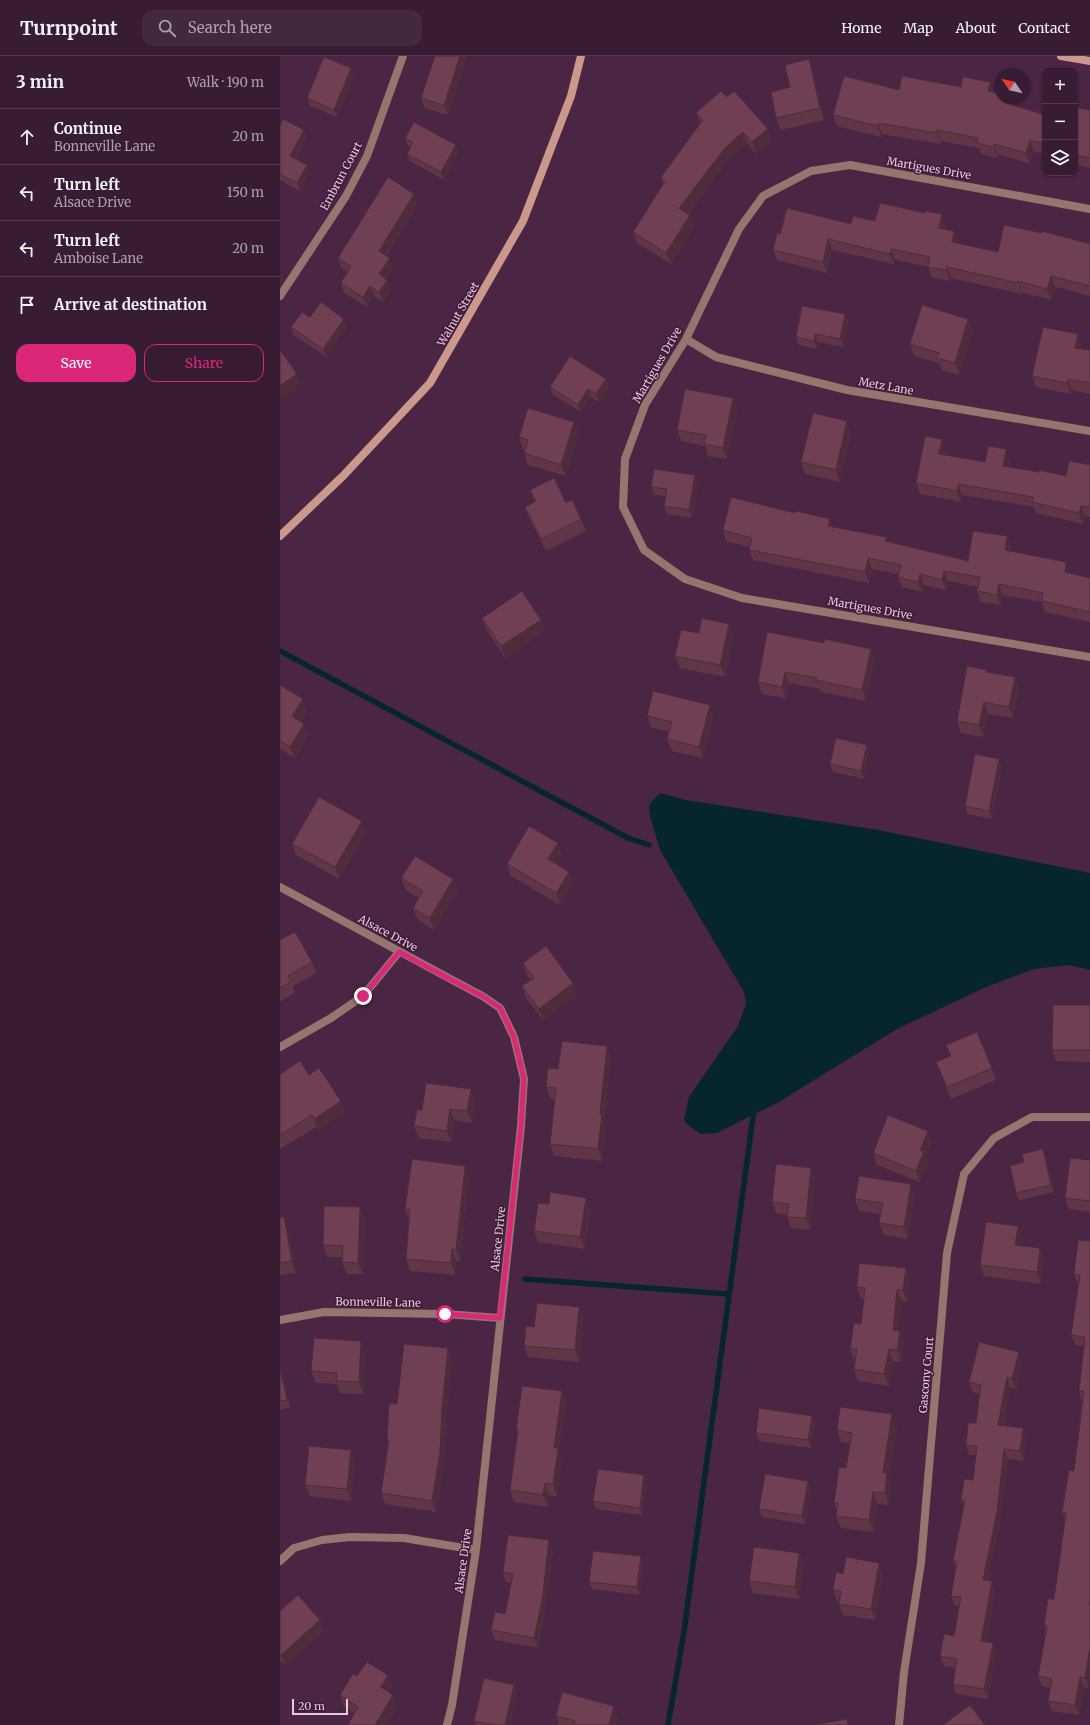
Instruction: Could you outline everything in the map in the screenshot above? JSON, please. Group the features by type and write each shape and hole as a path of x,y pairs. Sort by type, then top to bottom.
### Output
{"street":[{"name":"Embrun Court","path":"280,296 346,196 367,156 402,56"},
{"name":"Walnut Street","path":"280,536 343,476 430,383 524,221 571,96 580,56"},
{"path":"1061,56 1090,61"},
{"name":"Martigues Drive","path":"1090,209 850,165 811,171 763,196 739,229 686,338 645,405 625,459 623,507 644,550 685,579 742,598 1090,657"},
{"name":"Metz Lane","path":"686,338 716,357 847,390 1090,431"},
{"name":"Alsace Drive","path":"280,887 484,997 500,1008 514,1037 524,1079 521,1126 476,1550 453,1698 447,1725"},
{"path":"280,1047 331,1018 363,996 399,952"},
{"name":"Gascony Court","path":"899,1725 904,1672 921,1563 947,1253 964,1174 994,1138 1032,1117 1090,1117"},
{"name":"Bonneville Lane","path":"280,1320 324,1312 445,1314 500,1318"},
{"path":"280,1561 294,1548 322,1540 350,1537 404,1538 476,1550"}],"shaded area":[{"path":"660,793 686,800 878,830 1090,873 1090,970 1069,965 1034,969 986,987 897,1029 777,1103 717,1133 701,1134 689,1126 684,1120 689,1097 738,1026 746,1004 744,992 660,850 650,816 649,807 652,801"}],"building":[{"path":"435,56 460,56 444,105 421,98"},
{"path":"324,57 351,68 334,110 307,98"},
{"path":"809,59 820,108 776,118 771,92 790,87 785,65"},
{"path":"844,76 899,90 902,76 961,87 963,77 990,82 988,91 994,92 994,104 1009,104 1042,114 1042,143 1030,140 1026,153 994,144 994,147 977,143 978,138 937,130 937,133 878,123 878,126 833,115"},
{"path":"721,91 727,97 734,91 768,129 752,142 743,132 725,148 679,208 690,215 666,253 633,232 665,181 661,177 703,120 696,113"},
{"path":"1078,108 1090,110 1090,158 1078,156"},
{"path":"283,119 304,130 290,156 307,165 297,183 280,174 280,126"},
{"path":"414,122 456,145 441,172 407,154 413,142 405,138"},
{"path":"388,177 414,194 379,251 390,258 379,274 387,280 379,292 370,286 363,297 341,283 351,266 338,258"},
{"path":"880,203 925,213 925,211 942,214 939,228 954,231 952,242 998,252 1004,225 1042,233 1042,231 1090,244 1090,286 1051,276 1047,289 1018,281 1018,283 947,267 946,270 928,267 930,257 891,249 890,254 828,239 823,262 773,250 777,233 780,234 787,208 851,224 853,216 875,221"},
{"path":"321,302 344,319 323,349 291,327 302,312 310,317"},
{"path":"922,305 968,319 955,363 937,358 939,353 910,344"},
{"path":"802,306 845,314 840,339 815,334 814,341 796,337"},
{"path":"1043,327 1078,334 1075,348 1090,350 1090,383 1068,379 1067,383 1032,376"},
{"path":"280,350 297,374 280,386"},
{"path":"570,356 606,379 596,394 588,389 578,405 550,387"},
{"path":"685,389 733,398 723,448 704,444 706,435 677,430"},
{"path":"528,408 574,422 561,465 524,453 528,440 519,437"},
{"path":"813,413 847,421 836,470 801,462"},
{"path":"925,436 942,439 939,454 985,462 988,446 1006,449 1003,466 1039,472 1039,470 1066,476 1069,461 1090,465 1090,507 1081,506 1079,513 1032,502 1033,497 958,484 957,491 916,483"},
{"path":"654,469 695,475 689,510 664,506 667,489 651,487"},
{"path":"554,478 566,503 572,500 581,519 541,539 525,507 536,501 530,490"},
{"path":"731,497 795,513 796,511 830,519 828,526 886,537 885,541 968,561 973,531 1007,536 1005,550 1066,562 1065,572 1090,578 1090,612 1042,601 1043,593 999,584 997,595 977,591 980,577 944,571 942,580 920,574 918,582 898,577 901,565 868,558 865,572 749,550 752,538 723,530"},
{"path":"522,591 541,620 501,646 482,618"},
{"path":"702,618 729,624 720,665 675,656 681,630 699,633"},
{"path":"767,632 824,643 825,639 871,649 862,690 816,680 817,678 785,672 782,687 758,682"},
{"path":"967,666 987,670 986,672 1015,677 1009,707 984,702 979,725 957,721"},
{"path":"280,685 303,699 292,716 304,724 290,747 280,740"},
{"path":"653,691 710,705 699,747 667,739 672,722 647,716"},
{"path":"836,738 867,745 861,771 830,764"},
{"path":"975,754 999,759 989,811 965,806"},
{"path":"319,797 362,821 335,867 292,844"},
{"path":"529,826 558,843 548,859 569,872 556,893 507,864"},
{"path":"415,856 453,879 430,918 413,908 423,891 401,878"},
{"path":"295,932 312,962 288,976 291,982 280,988 280,940"},
{"path":"546,946 573,983 539,1009 522,986 534,978 523,963"},
{"path":"1053,1005 1090,1005 1090,1050 1052,1050"},
{"path":"977,1032 992,1068 947,1087 936,1062 951,1056 946,1045"},
{"path":"562,1041 607,1046 598,1149 550,1144 556,1088 546,1087 548,1068 558,1069"},
{"path":"300,1061 309,1075 319,1068 341,1101 314,1119 312,1115 280,1135 280,1074"},
{"path":"426,1083 471,1089 467,1111 450,1109 447,1131 414,1126 417,1110 422,1110"},
{"path":"888,1115 928,1131 920,1150 924,1151 916,1171 873,1153"},
{"path":"1043,1149 1051,1185 1016,1193 1010,1166 1024,1162 1022,1154"},
{"path":"1070,1158 1090,1160 1090,1201 1065,1198"},
{"path":"412,1159 465,1166 456,1250 452,1249 451,1263 406,1259 410,1209 405,1209"},
{"path":"776,1164 811,1168 806,1218 787,1217 789,1204 772,1202"},
{"path":"859,1176 911,1184 904,1227 879,1223 883,1203 855,1199"},
{"path":"550,1192 586,1198 580,1237 534,1231 538,1203 549,1204"},
{"path":"324,1206 360,1207 358,1263 342,1262 343,1246 323,1245"},
{"path":"280,1217 284,1217 292,1261 280,1263"},
{"path":"986,1222 1018,1226 1015,1245 1040,1248 1037,1272 980,1265"},
{"path":"1078,1240 1090,1241 1090,1647 1085,1678 1080,1677 1075,1705 1048,1701 1052,1679 1038,1676 1047,1626 1044,1626 1048,1599 1054,1599 1066,1513 1062,1512 1069,1470 1074,1471 1084,1391 1079,1391 1085,1337 1071,1335 1080,1275 1074,1274"},
{"path":"859,1263 906,1268 903,1290 897,1290 893,1330 900,1331 897,1350 889,1349 884,1374 854,1369 857,1349 850,1348 854,1323 861,1324 865,1288 857,1287"},
{"path":"537,1303 579,1307 575,1350 524,1346 526,1326 534,1327"},
{"path":"314,1338 361,1341 359,1382 336,1381 337,1373 311,1371"},
{"path":"979,1342 1019,1352 1012,1379 1007,1377 998,1425 1023,1428 1020,1451 1004,1449 997,1511 983,1580 992,1581 981,1641 993,1643 984,1689 953,1684 957,1659 940,1656 944,1634 954,1636 961,1597 951,1596 957,1562 953,1561 965,1500 961,1500 964,1479 973,1480 977,1446 966,1445 968,1423 976,1423 981,1385 969,1382"},
{"path":"404,1344 448,1348 442,1407 440,1452 432,1501 381,1493 389,1440 387,1439 389,1404 397,1404"},
{"path":"280,1368 287,1400 280,1401"},
{"path":"522,1386 562,1391 554,1448 558,1448 553,1484 545,1483 543,1495 510,1490"},
{"path":"840,1407 892,1414 883,1472 887,1473 885,1493 873,1492 869,1520 836,1516 838,1503 834,1503 839,1467 846,1468 852,1433 837,1430"},
{"path":"759,1408 812,1416 808,1440 756,1433"},
{"path":"309,1446 351,1450 347,1489 305,1485"},
{"path":"598,1469 644,1475 640,1508 593,1501"},
{"path":"765,1474 808,1481 802,1516 759,1509"},
{"path":"508,1535 549,1540 542,1601 534,1638 491,1630 495,1612 505,1614 513,1574 503,1572"},
{"path":"754,1547 799,1553 795,1587 749,1581"},
{"path":"593,1551 641,1556 637,1587 589,1582"},
{"path":"846,1557 879,1563 871,1609 839,1604 841,1591 833,1590 836,1572 843,1574"},
{"path":"298,1595 320,1620 281,1655 280,1611"},
{"path":"367,1662 388,1675 381,1687 393,1695 375,1725 348,1725 358,1707 340,1695 353,1674 357,1676"},
{"path":"484,1678 514,1685 505,1725 494,1725 474,1721"},
{"path":"562,1692 614,1706 609,1725 574,1725 575,1721 556,1716"},
{"path":"970,1705 985,1725 944,1724"},
{"path":"847,1719 848,1725 813,1725"}],"waterway":[{"path":"280,651 628,838 649,845"},
{"path":"668,1725 684,1632 754,1109"},
{"path":"525,1279 728,1294"}],"route":[{"path":"363,996 399,952 484,997 500,1008 514,1037 524,1079 521,1126 500,1318 445,1314"}]}
